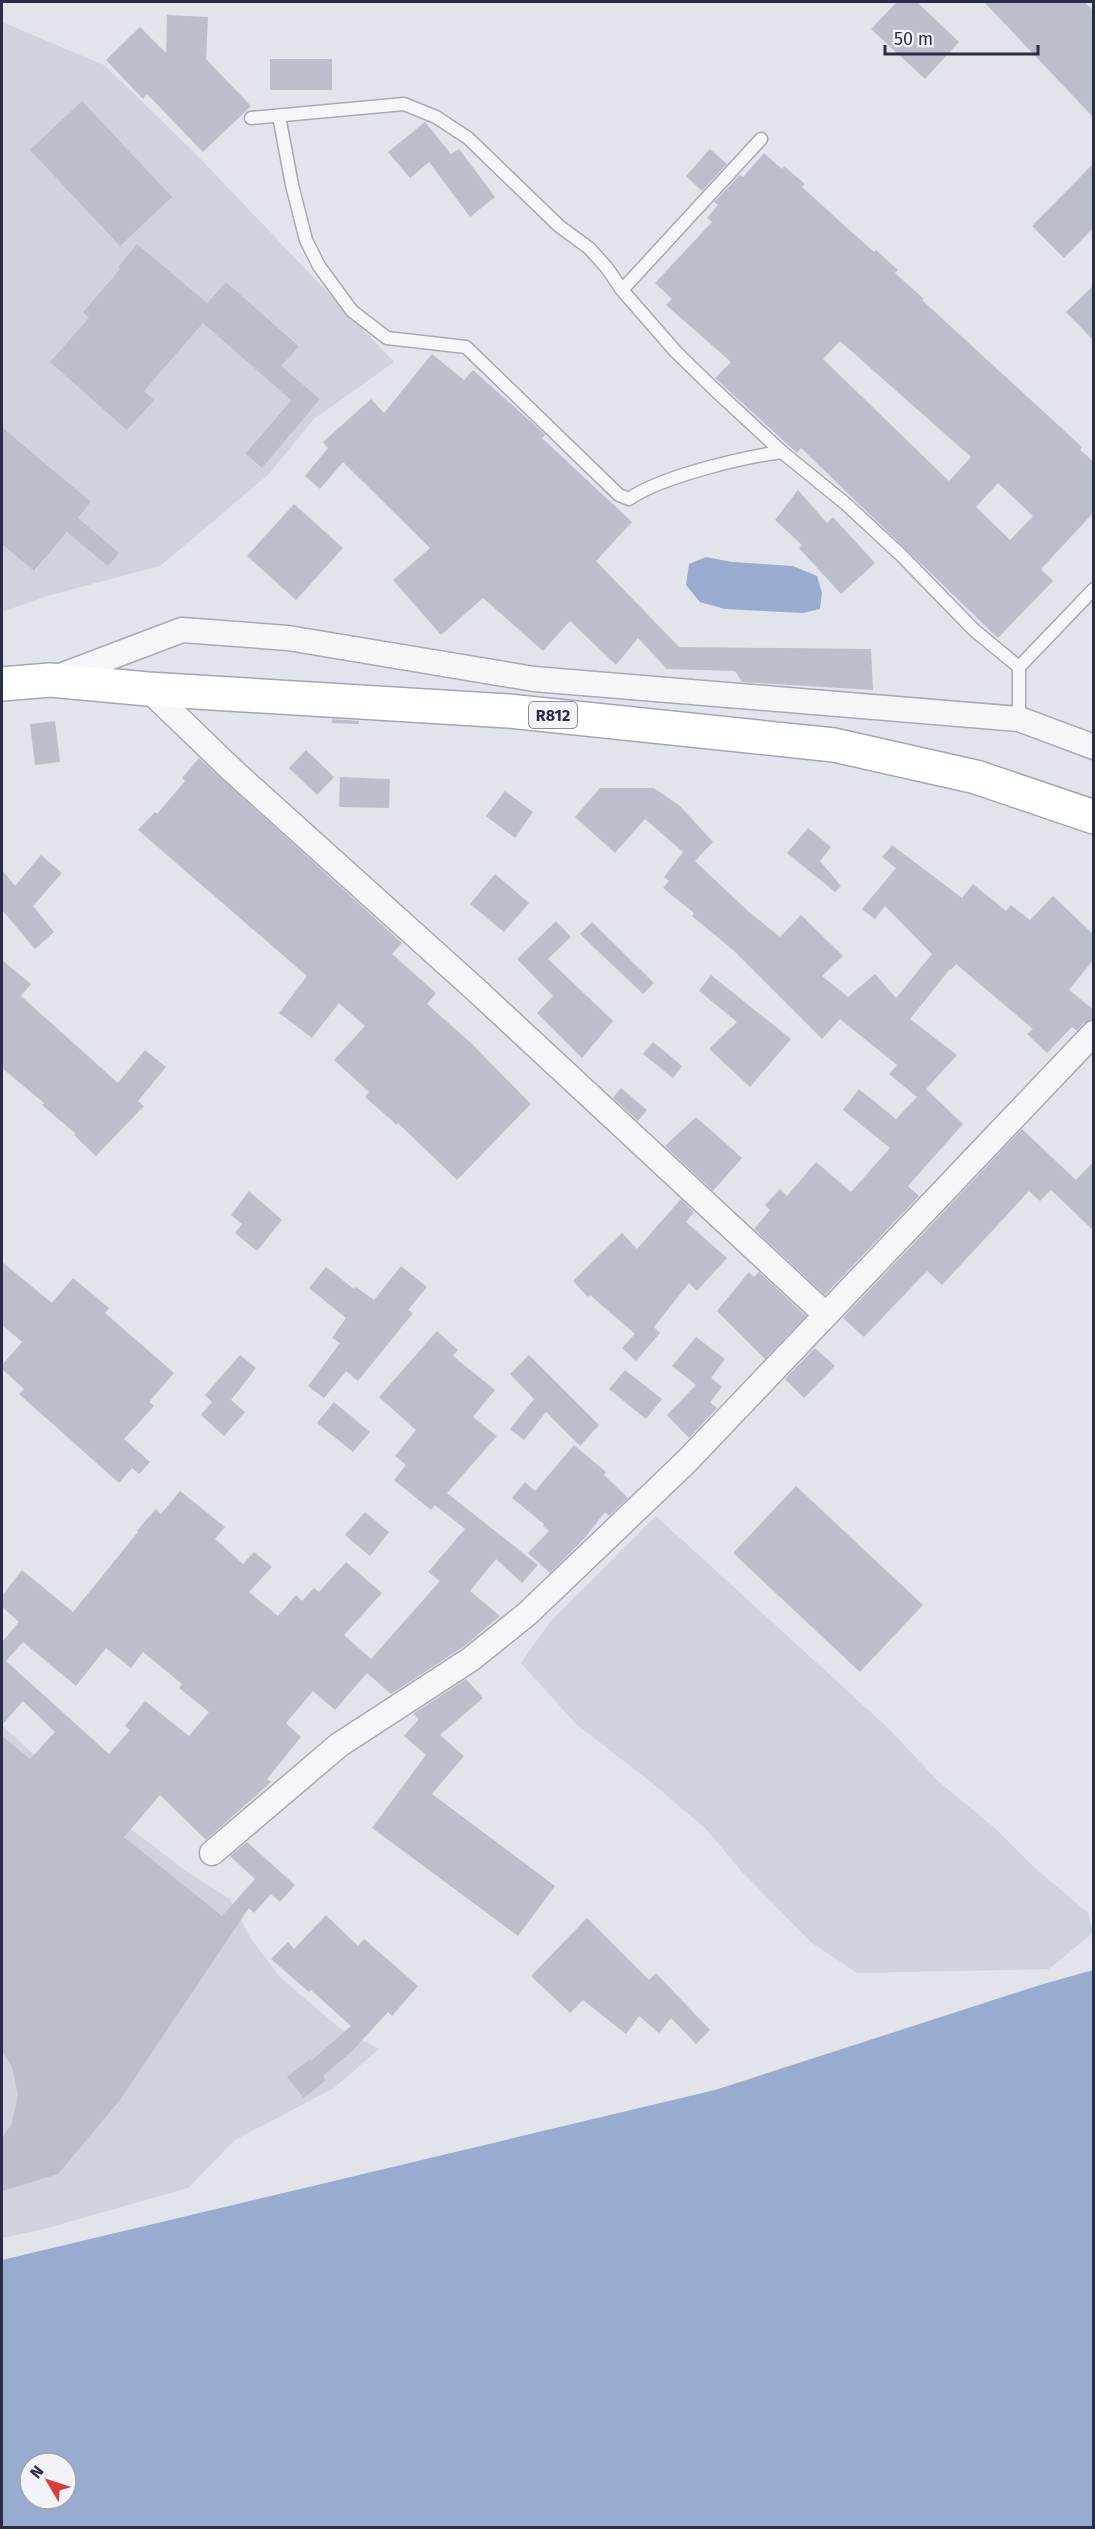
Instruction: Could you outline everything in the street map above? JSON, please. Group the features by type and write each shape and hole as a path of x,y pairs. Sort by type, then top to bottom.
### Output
{"main road":[{"name":"R812","path":"2,684 50,680 148,689 508,711 834,745 976,777 1094,817"}],"street":[{"path":"50,680 182,630 288,638 534,679 1018,720 1094,747"},
{"path":"148,689 232,770 475,989 825,1314"},
{"path":"212,1853 339,1745 471,1659 527,1614 687,1461 1094,1033"}],"lane":[{"path":"251,118 404,104 436,117 468,138 559,226 590,248 607,268 621,290 676,352 782,452 846,504 902,556 974,630 1019,668"},
{"path":"279,116 292,185 306,240 319,266 352,311 387,338 466,347 619,495 629,500 638,493 662,483 700,471 757,455 782,452"},
{"path":"621,290 761,139"},
{"path":"1018,720 1019,668 1094,589"}],"shaded area":[{"path":"2,22 104,65 193,151 394,362 314,419 268,475 160,566 47,596 2,612 2,539 29,506 3,485 2,487 2,474 32,499 55,471 2,427","holes":["113,277 188,340 157,376 83,312","226,282 299,346 195,316","303,385 320,399 261,468 245,454","60,477 91,502 35,571 4,545"]},
{"path":"656,1516 888,1728 937,1780 996,1829 1035,1868 1088,1913 1093,1933 1049,1969 857,1973 812,1943 743,1873 705,1828 576,1724 521,1663 550,1622"},
{"path":"2,1725 85,1802 135,1832 186,1871 230,1899 251,1939 281,1978 338,2027 379,2049 334,2088 235,2140 188,2188 44,2229 2,2238"}],"water":[{"path":"706,557 732,562 793,566 817,576 822,593 820,609 803,613 725,609 700,602 686,585 689,564"},
{"path":"1093,1970 1093,2527 2,2527 2,2260 715,2090"}],"building":[{"path":"897,2 917,2 959,42 925,79 871,29"},
{"path":"984,2 1084,2 1094,11 1094,118"},
{"path":"167,15 208,17 206,59 251,106 203,152 147,94 143,99 106,60 140,27 166,53"},
{"path":"270,59 332,59 332,90 270,90"},
{"path":"82,101 172,197 120,246 30,150"},
{"path":"425,122 451,154 459,149 495,197 470,217 429,162 410,178 388,152"},
{"path":"710,149 727,164 702,191 686,176"},
{"path":"764,153 782,169 784,166 805,184 802,187 874,252 876,250 898,270 895,273 924,299 922,300 1082,447 1080,450 1094,462 1094,512 1041,569 1053,581 998,638 801,448 797,453 715,378 731,362 666,305 672,299 655,283 712,222 707,218 718,205 714,202 740,175 743,177","holes":["840,341 971,457 949,481 823,359","998,483 1033,516 1010,540 976,507"]},
{"path":"1094,163 1094,227 1064,258 1032,226"},
{"path":"137,244 207,303 226,282 299,346 281,366 320,399 262,468 245,454 291,400 203,323 144,391 154,400 127,430 50,362 89,318 83,312 120,269 118,267"},
{"path":"1094,285 1094,341 1066,312"},
{"path":"432,354 464,380 473,370 540,430 545,435 542,438 632,522 596,561 679,647 871,649 873,690 742,682 735,671 667,669 638,638 616,665 570,621 543,651 483,598 441,635 393,580 430,548 343,462 320,489 305,476 328,448 323,442 371,399 384,413"},
{"path":"2,427 91,502 78,518 119,553 108,566 67,532 34,571 2,544"},
{"path":"798,490 827,523 833,517 875,563 841,594 799,548 802,545 775,520"},
{"path":"294,504 343,548 296,600 247,556"},
{"path":"332,719 359,721 359,724 332,723"},
{"path":"55,721 60,762 35,765 30,724"},
{"path":"306,750 334,777 317,795 289,768"},
{"path":"199,758 402,943 392,954 436,993 427,1004 470,1042 531,1104 457,1180 398,1123 397,1125 365,1097 369,1092 334,1060 365,1026 339,1003 312,1038 279,1013 307,976 138,830 155,812 157,814 185,781 182,778"},
{"path":"340,777 390,779 389,808 339,807"},
{"path":"600,788 654,788 680,806 713,842 695,861 749,912 780,937 801,915 843,956 822,976 848,997 875,974 896,998 932,954 885,906 875,919 862,909 896,868 882,857 892,845 962,898 973,884 1006,911 1011,905 1030,920 1053,896 1094,935 1094,959 1069,990 1094,1010 1094,1019 1084,1023 1077,1031 1072,1027 1047,1053 1027,1034 1033,1029 956,964 910,1019 957,1055 926,1089 963,1124 908,1186 919,1196 825,1295 754,1229 770,1210 765,1205 780,1189 787,1196 816,1162 851,1192 890,1148 843,1110 859,1089 896,1119 917,1097 889,1074 897,1065 840,1019 822,1039 733,950 692,916 694,913 663,888 669,881 664,877 683,852 645,819 615,853 575,817"},
{"path":"505,791 533,812 515,838 486,816"},
{"path":"808,828 831,847 820,861 841,886 835,892 787,853"},
{"path":"41,855 62,873 33,906 54,932 35,949 2,910 2,870 15,886"},
{"path":"495,874 529,903 504,932 470,904"},
{"path":"556,921 571,937 548,959 613,1021 582,1058 537,1013 553,996 517,959"},
{"path":"592,922 654,983 643,994 580,934"},
{"path":"2,960 31,984 21,996 118,1083 145,1050 166,1067 138,1101 144,1106 96,1156 74,1135 76,1134 42,1105 44,1103 2,1068"},
{"path":"711,975 791,1039 750,1087 709,1049 737,1022 699,991"},
{"path":"653,1042 682,1066 673,1078 643,1054"},
{"path":"621,1088 647,1110 638,1121 613,1098"},
{"path":"696,1117 742,1158 713,1191 665,1146"},
{"path":"1022,1129 1076,1180 1094,1161 1094,1231 1051,1190 1040,1201 1029,1191 942,1285 927,1271 864,1337 843,1318"},
{"path":"249,1191 282,1220 257,1251 235,1233 242,1224 231,1215"},
{"path":"681,1199 694,1212 686,1222 727,1258 697,1291 689,1283 654,1327 660,1333 636,1361 622,1348 635,1334 590,1295 588,1297 573,1281 622,1233 637,1249"},
{"path":"2,1262 52,1303 73,1278 109,1308 105,1313 174,1373 149,1402 154,1406 124,1439 150,1462 139,1474 132,1468 119,1483 19,1394 24,1389 2,1369 2,1365 22,1342 2,1325"},
{"path":"401,1266 427,1287 408,1310 413,1313 358,1381 346,1371 324,1398 308,1386 340,1343 332,1338 346,1318 309,1288 326,1267 354,1289 356,1287 374,1300"},
{"path":"749,1272 754,1277 759,1272 806,1316 765,1359 717,1311"},
{"path":"437,1331 458,1350 453,1356 495,1390 473,1417 497,1436 447,1493 538,1565 522,1583 496,1559 470,1591 500,1616 463,1647 391,1694 367,1673 335,1710 313,1691 286,1723 301,1737 267,1779 271,1782 206,1840 160,1795 124,1837 222,1916 255,1879 230,1856 247,1842 295,1885 280,1902 271,1894 254,1913 249,1908 120,2100 58,2174 2,2191 2,2138 12,2123 18,2095 12,2067 2,2051 2,1736 30,1759 55,1732 23,1701 2,1725 2,1642 19,1622 2,1607 2,1596 22,1570 73,1612 146,1520 156,1509 161,1514 180,1491 225,1527 215,1539 243,1564 254,1552 272,1567 249,1592 278,1616 296,1595 302,1601 314,1588 319,1592 346,1562 382,1593 344,1635 371,1659 440,1581 428,1572 465,1529 435,1505 431,1510 394,1480 406,1465 395,1456 416,1430 379,1397","holes":["23,1642 76,1686 106,1648 131,1668 143,1652 182,1684 179,1688 209,1712 189,1736 145,1701 125,1726 130,1730 109,1754 6,1661"]},
{"path":"696,1337 725,1359 711,1378 722,1387 710,1402 717,1408 689,1438 667,1415 696,1385 672,1366"},
{"path":"815,1348 835,1366 804,1398 785,1379"},
{"path":"240,1355 256,1368 231,1400 245,1412 224,1436 201,1415 212,1402 205,1395"},
{"path":"529,1355 599,1425 580,1446 546,1412 524,1440 510,1429 534,1399 510,1374"},
{"path":"625,1370 662,1399 646,1419 609,1389"},
{"path":"334,1402 370,1432 353,1452 317,1423"},
{"path":"574,1445 606,1472 604,1475 628,1498 609,1516 605,1512 583,1540 550,1573 528,1553 549,1531 543,1526 544,1524 512,1498 525,1482 535,1491"},
{"path":"796,1486 923,1605 860,1672 733,1553"},
{"path":"365,1512 389,1532 370,1556 345,1535"},
{"path":"466,1679 483,1698 440,1735 464,1756 432,1794 555,1886 518,1936 372,1828 426,1755 404,1736 419,1719 413,1714"},
{"path":"326,1915 358,1946 364,1939 418,1986 392,2016 388,2012 352,2051 323,2076 326,2080 304,2098 287,2077 310,2059 311,2061 351,2026 311,1990 309,1992 271,1959 288,1942 294,1949"},
{"path":"587,1918 649,1980 656,1973 710,2030 696,2044 671,2018 659,2033 639,2016 626,2034 583,2000 570,2013 531,1976"}]}
